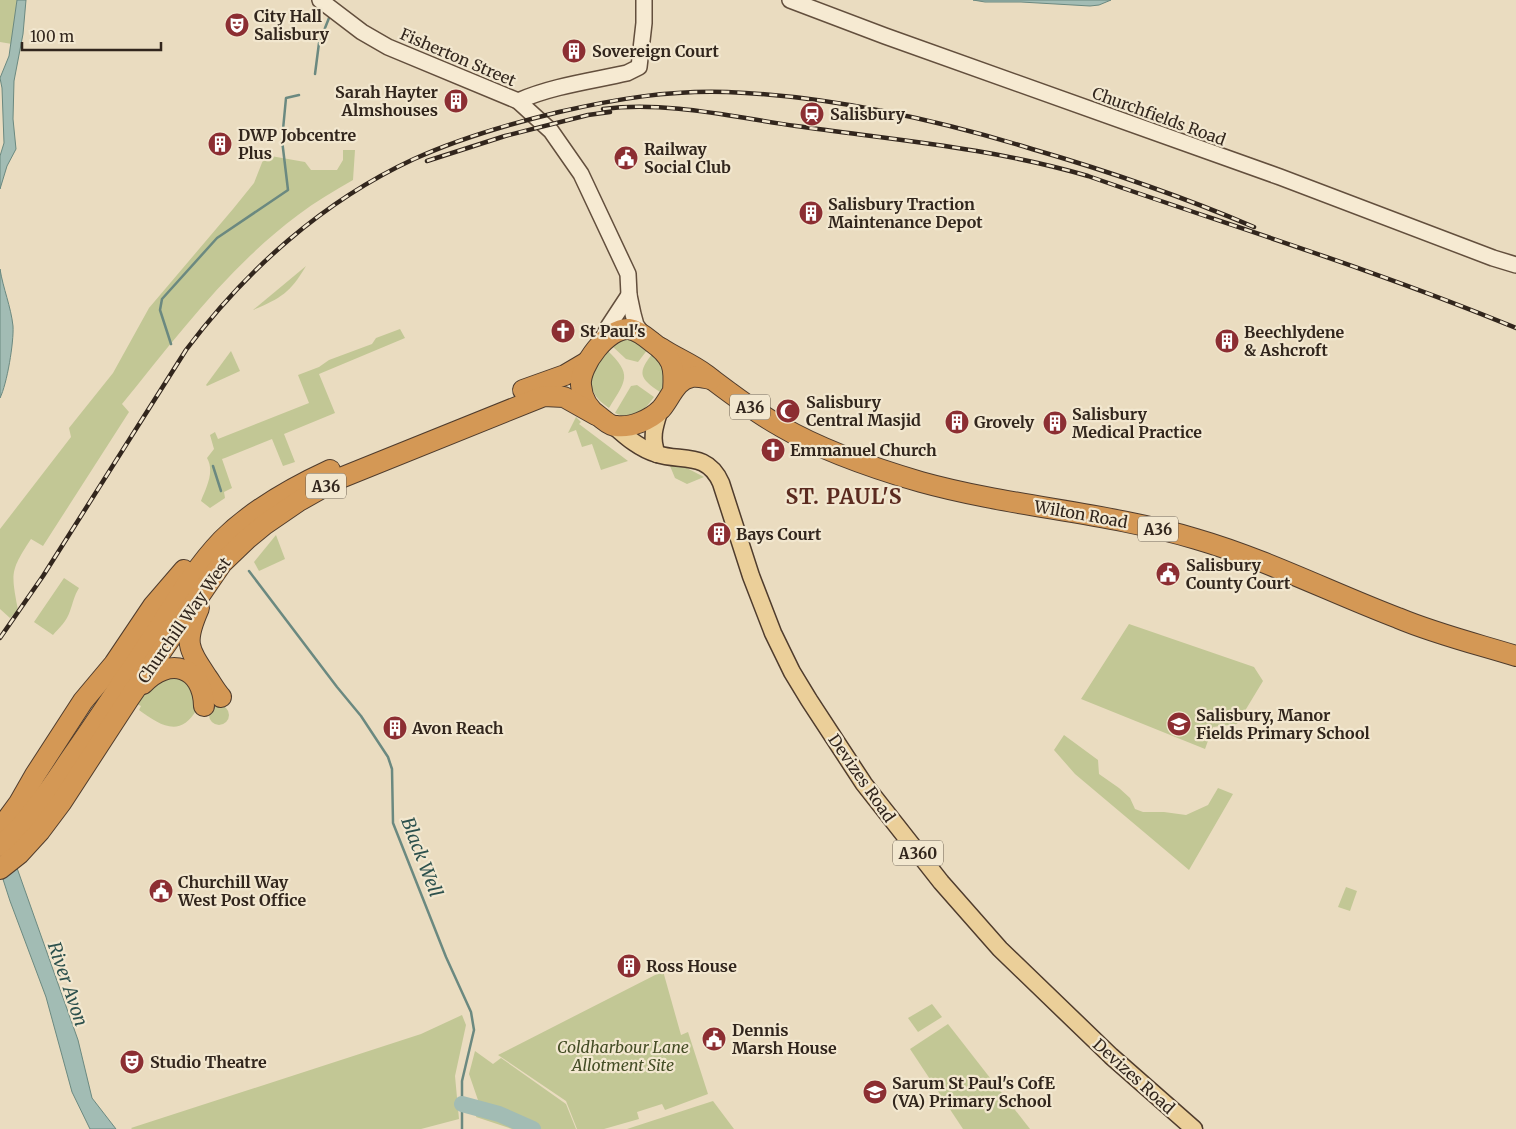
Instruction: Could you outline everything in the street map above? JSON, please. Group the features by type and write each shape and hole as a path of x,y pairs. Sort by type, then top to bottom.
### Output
{"highway":[{"name":"A36","path":"614,426 596,415 584,400 580,384 582,372 587,362 599,346 612,334 630,329 661,348 672,364 674,372 673,391"},
{"name":"Wilton Road","path":"661,348 704,373 751,408 792,433 893,473 964,492 1133,523 1231,549 1400,620 1516,656"},
{"name":"Churchill Way West","path":"127,694 186,585 231,532 259,510 296,486 345,463 565,375 587,362"},
{"path":"614,426 630,426 644,421 660,409 682,381 692,377 711,379"},
{"name":"Churchill Way West","path":"5,833 33,812 127,694 222,563 264,525 299,500 338,479 537,398 551,395 564,397 596,415"},
{"path":"127,694 149,677 170,668 190,672 212,701 191,652 189,636 199,608 247,539"},
{"path":"5,833 83,701 114,664 153,606 184,570 215,549"},
{"name":"Churchill Way West","path":"0,870 19,854 40,831 61,803 107,718"}],"main road":[{"path":"657,454 652,441 660,409"},
{"name":"Devizes Road","path":"614,426 635,443 657,454 699,461 719,479 751,576 778,645 792,672 864,784 941,882 1014,963 1110,1056 1194,1129"}],"street":[{"path":"518,101 541,92 627,73 639,67 644,22 644,0"},
{"name":"Churchfields Road","path":"790,0 885,36 1280,177 1442,240 1516,265"},
{"name":"Fisherton Street","path":"328,6 362,32 393,49 518,101 550,131 581,174 628,274 629,295 636,325 644,336"},
{"path":"599,346 608,327 629,295"}],"green space":[{"path":"0,0 17,0 12,44 0,42"},
{"path":"343,150 355,150 353,180 304,210 249,257 204,304 122,404 129,412 43,546 31,539 19,558 14,573 14,588 18,610 10,618 0,609 0,529 71,437 69,428 113,373 149,308 254,183 265,155 305,162 311,170 337,170 343,160"},
{"path":"306,266 295,283 284,294 253,310"},
{"path":"400,329 405,338 319,374 335,413 284,434 295,462 283,466 272,439 222,459 232,488 224,492 225,498 210,508 201,501 210,474 207,458 214,449 210,435 215,432 218,439 309,403 298,375 319,367 329,360 372,344 376,338"},
{"path":"626,336 648,349 638,362 626,359 611,345"},
{"path":"607,350 624,372 623,384 609,408 595,394 591,380 596,365"},
{"path":"231,351 240,371 207,386 206,385"},
{"path":"653,353 663,367 666,376 666,381 660,392 644,379 643,375 644,366"},
{"path":"637,385 654,397 642,411 633,416 622,416 615,413 631,386"},
{"path":"576,417 581,422 579,424 628,461 601,470 592,444 582,447 576,430 568,433"},
{"path":"681,465 704,477 687,484 675,478 670,466"},
{"path":"276,535 285,559 259,571 254,562"},
{"path":"64,578 79,588 67,618 53,635 34,622"},
{"path":"1129,624 1254,667 1263,681 1237,724 1213,727 1205,749 1081,699"},
{"path":"160,675 187,678 197,709 184,724 170,726 162,724 139,710 141,706 135,703"},
{"path":"219,705 226,708 229,715 226,722 219,725 212,722 209,715 212,708"},
{"path":"1064,735 1098,760 1099,774 1130,798 1135,809 1143,812 1186,815 1208,805 1218,788 1233,794 1189,870 1075,774 1054,750"},
{"path":"1346,887 1357,891 1350,911 1338,907"},
{"name":"Coldharbour Lane Allotment Site","path":"663,971 681,1035 688,1032 708,1094 665,1110 662,1104 637,1112 639,1119 604,1129 577,1129 566,1101 498,1055"},
{"path":"932,1004 942,1017 918,1032 908,1018"},
{"path":"462,1015 466,1025 455,1076 459,1119 421,1129 131,1128 421,1034"},
{"path":"948,1024 1030,1129 963,1129 910,1049"},
{"path":"475,1051 493,1064 501,1058 566,1104 576,1129 512,1129 476,1117 479,1103 469,1074"},
{"path":"713,1101 734,1129 627,1129"}],"water":[{"path":"17,0 26,0 23,34 14,81 13,119 16,149 7,166 0,189 0,156 4,143 0,78 9,56"},
{"path":"973,0 1111,0 1099,5 1090,6"},
{"path":"0,269 11,312 13,333 7,373 0,398"},
{"path":"0,820 78,1040 92,1098 116,1129 90,1129 72,1092 46,997 0,870"}],"waterway":[{"path":"315,74 319,43 331,13"},
{"path":"171,344 160,310 162,299 217,238 288,190 282,140 286,98 299,95"},
{"path":"213,466 221,491"},
{"name":"Black Well","path":"249,571 361,716 388,757 392,769 393,823 446,957 471,1012 474,1030 462,1081 462,1129"},
{"path":"462,1104 499,1114 533,1129"}],"railway":[{"path":"0,638 43,576 186,350 234,292 288,240 348,195 414,159 449,144 485,132 580,107 663,94 727,92 805,98 882,111 995,138 1144,185 1254,227"},
{"path":"603,109 651,107 700,111 943,146 1052,166 1088,176 1357,268 1516,328"},
{"path":"427,161 505,136 588,115 610,112"}],"place":[{"name":"City Hall Salisbury","path":"237,25"},
{"name":"Sovereign Court","path":"574,51"},
{"name":"Sarah Hayter Almshouses","path":"456,101"},
{"name":"Salisbury","path":"812,114"},
{"name":"DWP Jobcentre Plus","path":"220,144"},
{"name":"Railway Social Club","path":"626,158"},
{"name":"Salisbury Traction Maintenance Depot","path":"811,213"},
{"name":"St Paul's","path":"563,331"},
{"name":"Beechlydene & Ashcroft","path":"1227,341"},
{"name":"Salisbury Central Masjid","path":"788,411"},
{"name":"Grovely","path":"957,422"},
{"name":"Salisbury Medical Practice","path":"1055,423"},
{"name":"Emmanuel Church","path":"773,450"},
{"name":"Bays Court","path":"719,534"},
{"name":"Salisbury County Court","path":"1168,574"},
{"name":"Salisbury, Manor Fields Primary School","path":"1179,724"},
{"name":"Avon Reach","path":"395,728"},
{"name":"Churchill Way West Post Office","path":"161,891"},
{"name":"Ross House","path":"629,966"},
{"name":"Dennis Marsh House","path":"714,1039"},
{"name":"Studio Theatre","path":"132,1062"},
{"name":"Sarum St Paul's CofE (VA) Primary School","path":"875,1092"}],"district":[{"name":"ST. PAUL'S","path":"844,496"}],"water label":[{"name":"River Avon","path":"68,984"}]}
